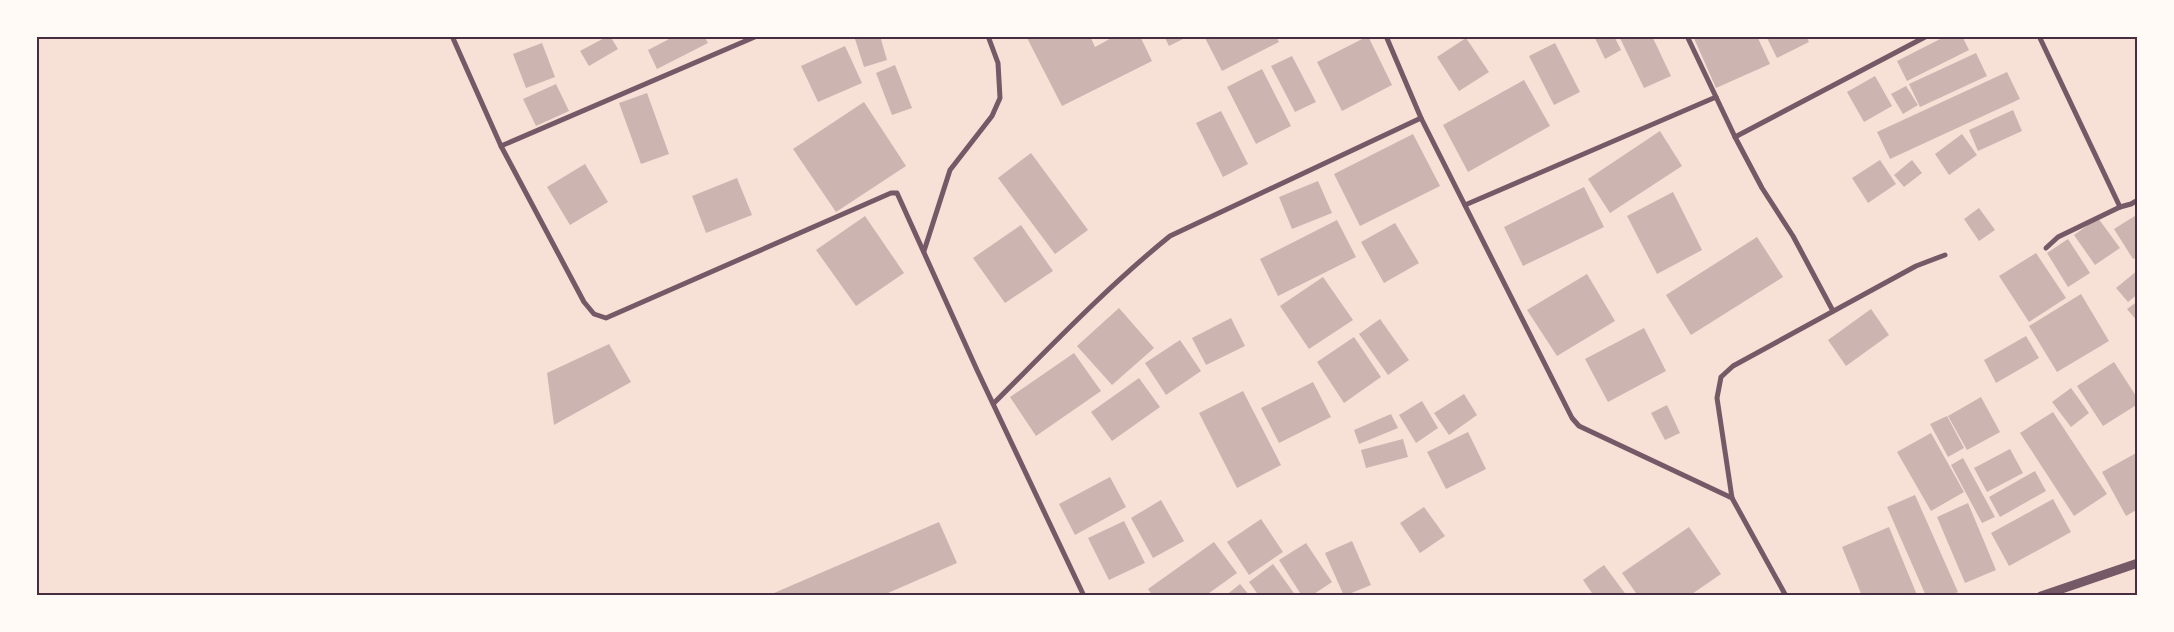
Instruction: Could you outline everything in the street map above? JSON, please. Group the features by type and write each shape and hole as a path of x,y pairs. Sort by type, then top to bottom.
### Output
{"street":[{"path":"452,36 501,146 584,302 594,314 606,318 891,193 897,193 1084,596"},
{"path":"501,146 757,36"},
{"path":"923,252 950,170 992,116 1000,98 998,63 988,36"},
{"path":"1386,36 1422,118 1572,418 1579,426 1732,498"},
{"path":"1687,36 1735,137 1762,188 1793,236 1833,311"},
{"path":"1735,137 1927,36"},
{"path":"2040,36 2120,207"},
{"path":"1465,205 1716,97"},
{"path":"994,403 1092,304 1136,263 1170,236 1422,118"},
{"path":"2046,248 2058,237 2138,200"},
{"path":"1786,596 1732,498 1717,398 1721,377 1732,366 1916,266 1945,255"},
{"path":"2041,596 2138,563"}],"building":[{"path":"610,36 618,49 589,66 580,51"},
{"path":"675,36 704,36 708,43 657,69 648,50"},
{"path":"854,36 880,36 887,60 864,67"},
{"path":"1026,36 1090,36 1095,47 1115,36 1140,36 1152,61 1062,106"},
{"path":"1164,36 1189,36 1169,46"},
{"path":"1204,36 1276,36 1279,42 1222,71"},
{"path":"1368,36 1392,85 1342,111 1317,62"},
{"path":"1594,36 1614,36 1621,50 1605,59"},
{"path":"1619,36 1652,36 1671,76 1644,88"},
{"path":"1693,36 1757,36 1770,64 1716,88"},
{"path":"1766,36 1806,36 1809,42 1777,58"},
{"path":"1946,36 1962,36 1969,50 1907,81 1897,61"},
{"path":"1466,38 1489,72 1459,91 1437,57"},
{"path":"542,43 555,77 526,88 513,54"},
{"path":"1555,43 1580,92 1554,105 1529,56"},
{"path":"845,46 862,83 818,102 801,66"},
{"path":"1976,53 1987,76 1920,107 1909,84"},
{"path":"1292,56 1316,102 1295,112 1271,66"},
{"path":"895,65 912,108 892,115 876,73"},
{"path":"1262,69 1291,126 1256,144 1227,87"},
{"path":"2007,72 2020,99 1890,159 1877,132"},
{"path":"1875,76 1892,106 1864,122 1847,92"},
{"path":"1524,80 1550,126 1468,172 1443,125"},
{"path":"556,84 569,111 536,126 523,99"},
{"path":"1906,86 1918,105 1903,114 1891,94"},
{"path":"647,93 669,154 641,164 619,103"},
{"path":"864,102 906,166 836,212 793,149"},
{"path":"2013,110 2022,131 1978,151 1969,130"},
{"path":"1221,111 1248,164 1223,177 1196,123"},
{"path":"1660,131 1682,166 1610,213 1588,179"},
{"path":"1413,134 1440,186 1360,226 1334,174"},
{"path":"1962,134 1977,155 1949,175 1935,154"},
{"path":"1031,153 1088,230 1055,254 998,178"},
{"path":"1880,160 1896,184 1868,203 1852,178"},
{"path":"1912,160 1922,173 1904,187 1894,175"},
{"path":"585,164 608,202 570,225 547,187"},
{"path":"737,178 752,215 706,233 692,196"},
{"path":"1318,181 1332,213 1292,229 1279,197"},
{"path":"1584,187 1604,227 1523,266 1504,227"},
{"path":"1673,192 1702,250 1657,274 1627,216"},
{"path":"1979,208 1995,230 1979,241 1964,219"},
{"path":"2138,214 2138,257 2133,259 2114,229"},
{"path":"865,216 904,273 856,306 816,250"},
{"path":"2098,218 2120,248 2095,265 2074,235"},
{"path":"1337,220 1356,257 1278,296 1260,259"},
{"path":"1395,223 1419,263 1384,283 1361,242"},
{"path":"1021,225 1053,271 1005,303 973,258"},
{"path":"1757,237 1783,277 1691,335 1666,295"},
{"path":"2068,239 2090,273 2068,287 2047,253"},
{"path":"2036,253 2066,298 2029,322 1999,276"},
{"path":"2138,270 2138,294 2128,302 2116,288"},
{"path":"1587,274 1615,321 1557,356 1527,310"},
{"path":"1323,277 1353,320 1309,349 1280,306"},
{"path":"2081,294 2109,341 2057,372 2029,326"},
{"path":"2138,301 2138,322 2127,309"},
{"path":"1119,308 1154,348 1112,385 1077,346"},
{"path":"1871,309 1889,335 1846,366 1828,340"},
{"path":"1231,318 1245,346 1206,365 1192,338"},
{"path":"1380,319 1409,360 1388,375 1359,334"},
{"path":"1644,328 1666,371 1608,402 1585,359"},
{"path":"2026,336 2039,358 1996,383 1984,360"},
{"path":"1354,337 1381,377 1344,403 1317,362"},
{"path":"1180,340 1201,371 1166,395 1145,363"},
{"path":"609,344 631,382 554,425 547,373"},
{"path":"1074,353 1101,391 1036,436 1010,397"},
{"path":"2114,362 2138,399 2138,404 2103,426 2077,386"},
{"path":"1139,378 1160,407 1112,441 1091,412"},
{"path":"1313,382 1331,417 1279,443 1261,408"},
{"path":"2071,388 2089,413 2071,427 2052,402"},
{"path":"1243,391 1281,465 1237,488 1199,413"},
{"path":"1464,394 1477,415 1449,435 1434,413"},
{"path":"1981,397 2000,432 1967,450 1948,416"},
{"path":"1422,401 1438,428 1416,443 1399,415"},
{"path":"1667,405 1680,433 1665,440 1651,413"},
{"path":"2053,412 2107,494 2074,516 2020,433"},
{"path":"1391,414 1398,428 1359,444 1354,430"},
{"path":"1947,416 1964,448 1948,457 1930,424"},
{"path":"1468,432 1486,469 1446,489 1427,452"},
{"path":"1931,433 1964,492 1931,511 1897,452"},
{"path":"1403,439 1408,457 1366,468 1361,450"},
{"path":"2010,449 2023,473 1987,492 1974,468"},
{"path":"2138,452 2138,509 2126,516 2102,472"},
{"path":"1963,458 1995,517 1982,523 1951,465"},
{"path":"2035,471 2046,491 2000,517 1989,497"},
{"path":"1110,477 1126,507 1075,535 1059,504"},
{"path":"1915,495 1958,592 1949,596 1926,596 1887,507"},
{"path":"2053,499 2071,532 2009,566 1991,533"},
{"path":"1161,500 1184,541 1153,558 1131,518"},
{"path":"1968,503 1996,570 1965,583 1937,517"},
{"path":"1424,507 1445,536 1420,553 1400,523"},
{"path":"1261,519 1283,552 1249,575 1227,542"},
{"path":"1124,521 1145,563 1109,580 1088,538"},
{"path":"939,522 957,563 881,596 767,596"},
{"path":"1689,527 1721,574 1689,596 1638,596 1622,573"},
{"path":"1889,527 1917,595 1862,596 1842,547"},
{"path":"1352,541 1371,585 1344,596 1325,553"},
{"path":"1214,542 1237,573 1205,596 1153,596 1148,589"},
{"path":"1306,543 1332,582 1311,596 1302,596 1279,560"},
{"path":"1273,564 1296,596 1259,596 1249,582"},
{"path":"1604,565 1627,596 1594,596 1583,580"},
{"path":"1240,584 1250,596 1225,596"}]}
